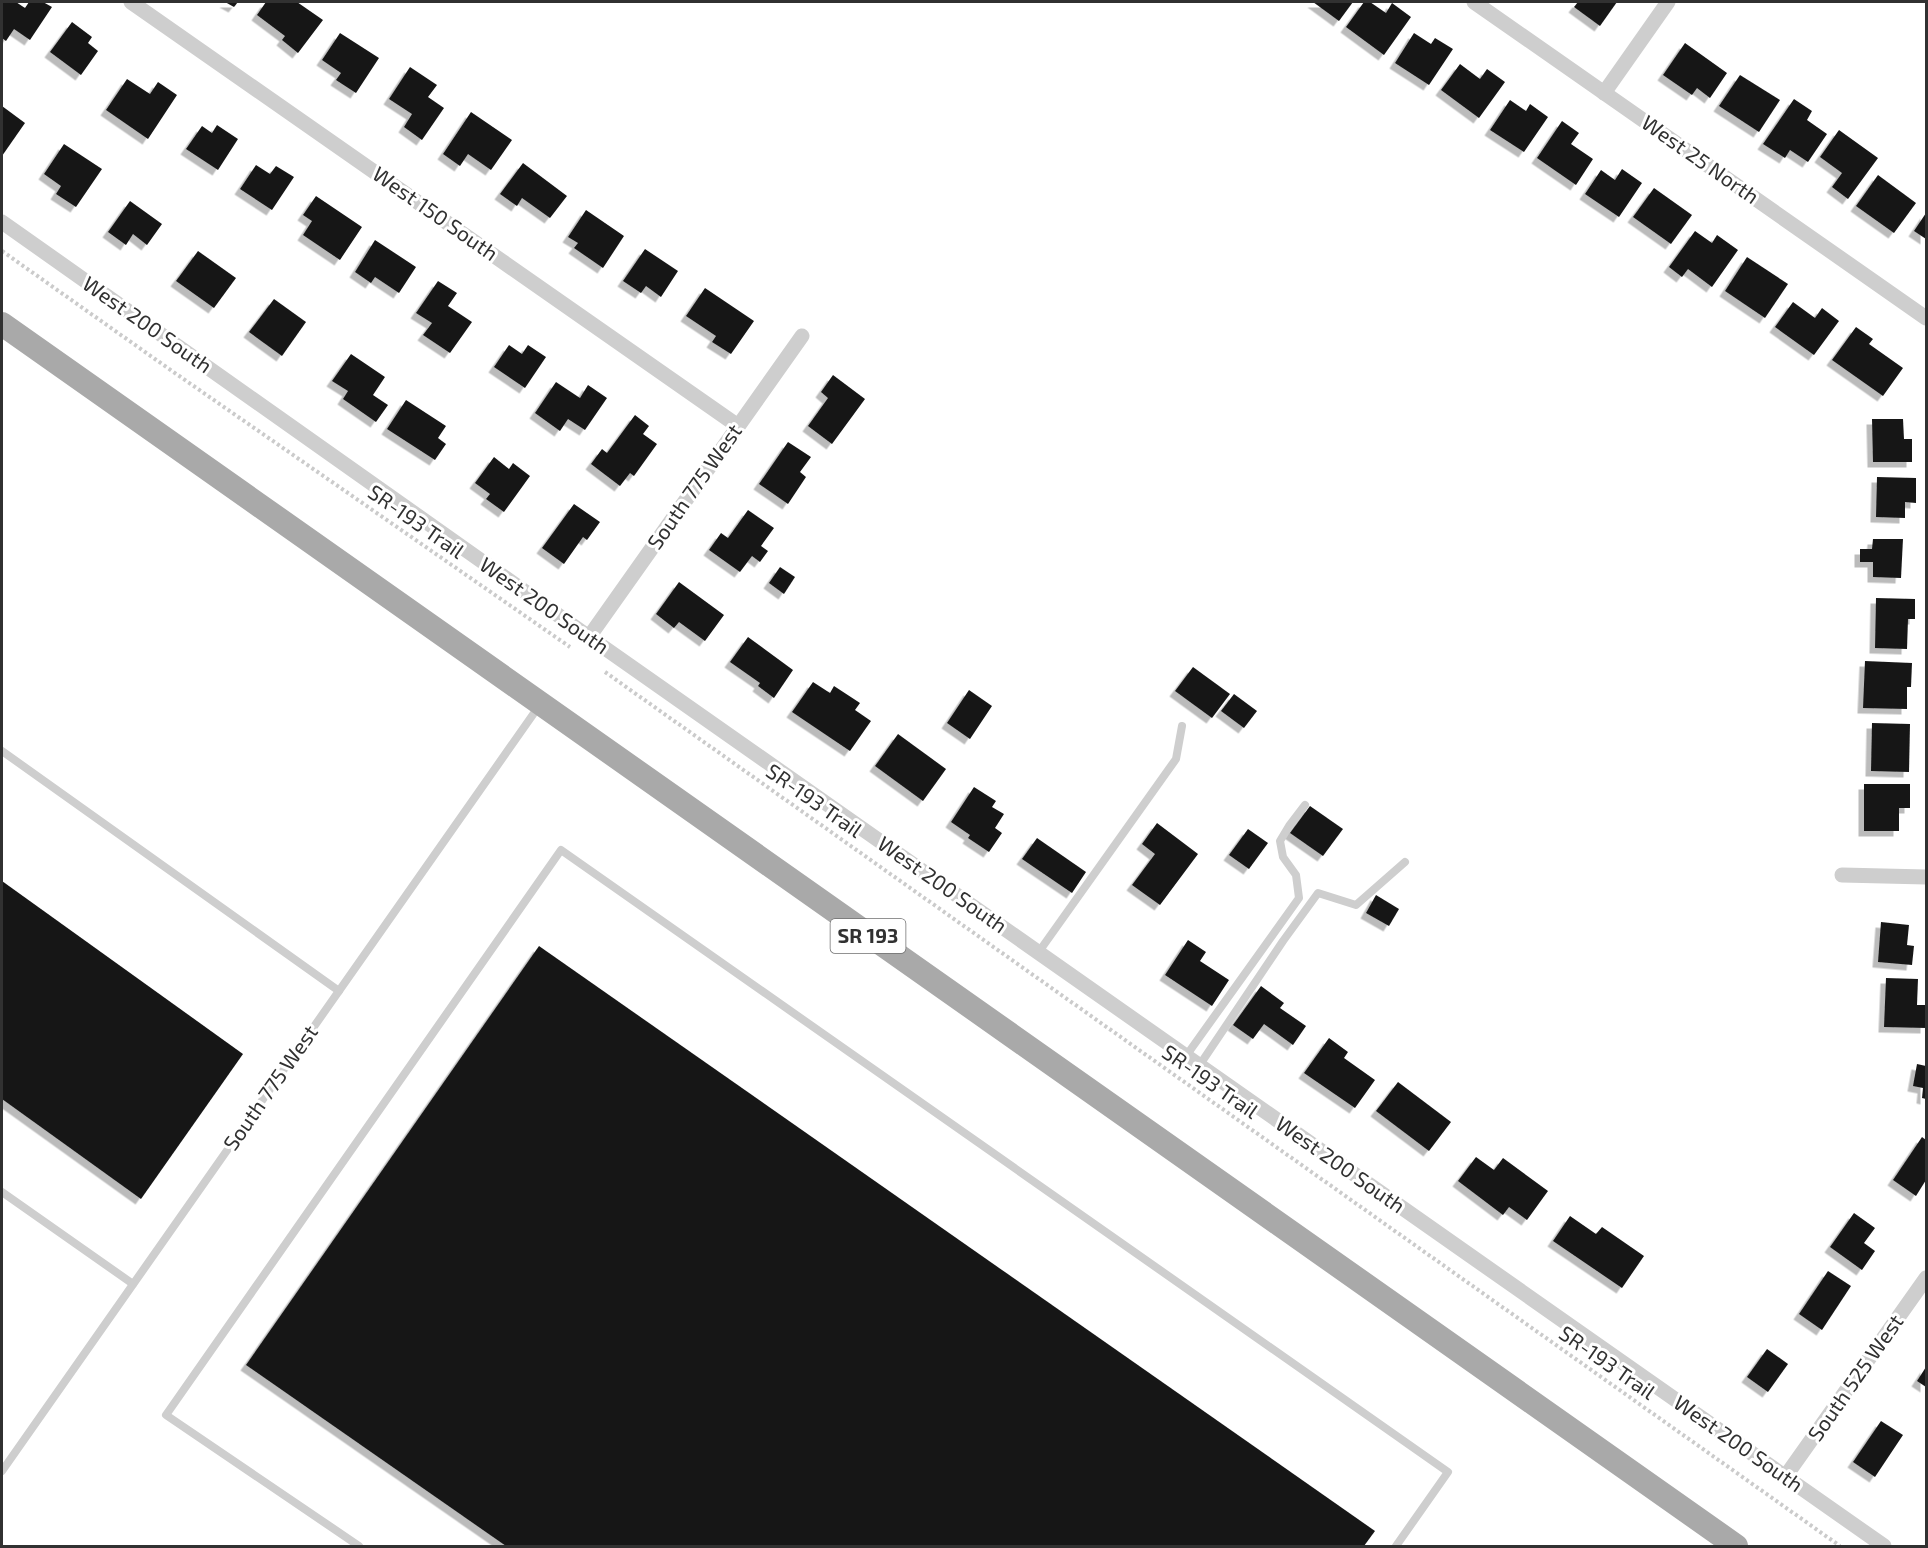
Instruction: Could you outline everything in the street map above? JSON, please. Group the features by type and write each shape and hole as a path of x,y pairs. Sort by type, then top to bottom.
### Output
{"main road":[{"name":"SR 193","path":"2,324 1736,1546"}],"street":[{"name":"West 150 South","path":"132,2 738,426"},
{"name":"West 25 North","path":"1474,2 1926,318"},
{"path":"1604,93 1668,2"},
{"name":"West 200 South","path":"2,222 589,638 1884,1546"},
{"name":"South 775 West","path":"589,638 802,336"},
{"path":"1842,875 1926,877"},
{"name":"South 525 West","path":"1785,1477 1926,1278"}],"lane":[{"name":"South 775 West","path":"2,1471 90,1342 540,705"},
{"path":"1038,953 1176,759 1182,726"},
{"path":"2,751 339,991"},
{"path":"1186,1056 1299,898 1296,875 1283,857 1280,841 1305,805"},
{"path":"359,1546 166,1415 561,850 1448,1472 1396,1546"},
{"path":"1199,1066 1318,893 1356,905 1405,862"},
{"path":"2,1192 133,1284"}],"path":[{"name":"SR-193 Trail","path":"2,251 171,371 578,652"},
{"name":"SR-193 Trail","path":"597,666 1840,1546"}],"building":[{"path":"2,2 16,2 25,8 29,2 43,2 52,7 30,40 14,29 6,41 2,38"},
{"path":"225,2 238,2 234,7"},
{"path":"266,2 297,2 323,20 298,53 282,40 285,36 257,15"},
{"path":"1313,2 1353,2 1339,21"},
{"path":"1364,2 1370,2 1386,13 1392,3 1411,17 1384,55 1346,27"},
{"path":"1578,2 1617,2 1600,26 1574,7"},
{"path":"72,22 92,37 88,43 98,51 81,75 50,52"},
{"path":"340,33 379,58 356,93 336,80 341,73 322,60"},
{"path":"1414,33 1431,44 1435,38 1453,49 1429,85 1395,63"},
{"path":"1685,43 1727,73 1710,98 1697,88 1692,95 1663,75"},
{"path":"1460,64 1480,79 1487,69 1505,82 1479,118 1441,90"},
{"path":"410,67 437,85 428,97 444,108 422,140 404,127 412,114 389,99"},
{"path":"1740,75 1780,100 1759,132 1719,106"},
{"path":"127,79 150,94 158,82 177,95 148,139 106,110"},
{"path":"1794,99 1812,111 1807,120 1827,134 1808,162 1790,150 1785,158 1763,144"},
{"path":"1510,100 1526,111 1530,104 1548,117 1524,152 1490,130"},
{"path":"2,106 25,123 2,156"},
{"path":"471,112 512,140 491,170 468,154 460,166 443,154"},
{"path":"1562,121 1579,133 1571,144 1593,159 1576,185 1537,158"},
{"path":"217,125 238,139 218,170 186,149 202,126 212,133"},
{"path":"1839,130 1878,158 1848,199 1832,187 1842,173 1820,157"},
{"path":"64,144 102,169 76,207 56,194 61,186 44,174"},
{"path":"523,163 567,196 550,218 522,198 517,206 500,194"},
{"path":"256,165 270,174 276,166 294,177 272,210 240,189"},
{"path":"1622,169 1642,183 1619,217 1585,194 1601,170 1615,180"},
{"path":"1878,175 1916,203 1894,233 1856,206"},
{"path":"1654,188 1692,215 1671,244 1633,217"},
{"path":"316,196 362,227 340,260 303,235 312,221 303,215"},
{"path":"130,201 162,224 147,245 133,234 126,245 108,232"},
{"path":"586,210 624,236 603,268 574,248 578,243 568,237"},
{"path":"1926,213 1926,239 1914,231"},
{"path":"1695,231 1712,243 1717,235 1738,250 1712,287 1688,269 1682,277 1669,267"},
{"path":"375,240 416,267 399,293 375,277 371,283 355,272"},
{"path":"645,249 678,271 661,297 646,286 641,293 623,281"},
{"path":"198,251 236,278 214,308 176,281"},
{"path":"1747,257 1788,284 1765,318 1725,291"},
{"path":"438,281 457,293 448,306 472,322 450,353 423,335 432,323 416,313"},
{"path":"705,288 754,321 731,354 712,342 716,336 686,316"},
{"path":"274,299 306,322 282,356 249,332"},
{"path":"1793,302 1815,318 1822,308 1839,321 1814,355 1775,327"},
{"path":"1856,327 1873,339 1869,344 1903,368 1883,396 1832,360"},
{"path":"509,345 522,354 528,345 546,357 525,388 494,367"},
{"path":"351,354 385,377 373,395 388,405 376,422 343,399 348,391 332,381"},
{"path":"833,375 865,399 832,444 808,426 828,398 821,392"},
{"path":"556,382 580,398 588,385 607,398 585,430 568,419 560,431 535,413"},
{"path":"406,400 446,426 438,438 446,444 435,460 387,429"},
{"path":"635,415 649,426 643,434 657,444 634,476 630,473 620,486 591,464 602,449 607,453"},
{"path":"1872,419 1903,419 1904,439 1912,439 1912,462 1873,462"},
{"path":"788,442 811,457 800,472 806,477 788,504 759,484"},
{"path":"494,457 509,469 513,463 530,476 504,512 486,499 490,494 475,483"},
{"path":"1877,477 1916,478 1916,503 1905,502 1905,518 1876,517"},
{"path":"574,504 600,522 587,540 583,537 564,564 542,548"},
{"path":"748,510 774,528 761,546 768,551 760,562 752,556 740,572 709,550 721,533 728,538"},
{"path":"1873,539 1903,539 1901,578 1873,577 1873,562 1860,562 1860,549 1872,549"},
{"path":"780,567 795,577 784,594 769,583"},
{"path":"679,582 724,615 705,641 679,622 674,628 656,614"},
{"path":"1876,598 1915,599 1915,619 1908,619 1907,649 1875,648"},
{"path":"748,637 793,670 774,698 758,686 760,683 730,662"},
{"path":"1865,661 1912,663 1911,687 1907,687 1907,709 1863,708"},
{"path":"1193,667 1230,694 1212,718 1175,691"},
{"path":"813,682 830,693 834,686 860,703 855,710 871,721 850,751 792,712"},
{"path":"969,690 992,706 970,739 947,723"},
{"path":"1234,694 1257,711 1244,728 1221,711"},
{"path":"1872,723 1910,724 1909,772 1871,771"},
{"path":"898,734 946,769 923,801 875,766"},
{"path":"1864,784 1910,784 1910,808 1899,808 1899,831 1864,831"},
{"path":"974,787 996,801 992,807 1004,814 995,828 1002,833 989,852 968,838 970,835 951,822"},
{"path":"1310,806 1343,829 1323,856 1290,833"},
{"path":"1157,823 1198,854 1160,905 1132,885 1155,854 1142,844"},
{"path":"1248,829 1268,843 1249,869 1229,855"},
{"path":"1037,838 1086,872 1072,893 1022,859"},
{"path":"2,881 243,1054 141,1199 2,1099"},
{"path":"1376,895 1399,909 1389,926 1366,913"},
{"path":"1881,922 1909,925 1907,945 1914,946 1912,965 1878,962"},
{"path":"1188,940 1206,952 1200,961 1229,980 1212,1006 1165,975"},
{"path":"539,946 1375,1531 1364,1546 506,1546 246,1365"},
{"path":"1886,978 1918,979 1917,1005 1926,1005 1926,1028 1884,1027"},
{"path":"1261,986 1284,1003 1280,1008 1306,1026 1293,1045 1264,1024 1253,1039 1233,1025"},
{"path":"1329,1038 1348,1052 1344,1058 1375,1080 1355,1108 1304,1073"},
{"path":"1917,1064 1926,1066 1926,1099 1922,1098 1923,1088 1913,1086"},
{"path":"1398,1082 1451,1122 1429,1151 1376,1111"},
{"path":"1922,1137 1926,1140 1926,1180 1916,1196 1893,1180"},
{"path":"1476,1157 1494,1170 1503,1158 1548,1191 1527,1220 1509,1207 1503,1215 1458,1181"},
{"path":"1854,1213 1875,1228 1864,1243 1875,1251 1862,1270 1830,1247"},
{"path":"1570,1216 1596,1234 1602,1227 1644,1256 1622,1288 1553,1241"},
{"path":"1828,1271 1851,1286 1822,1330 1799,1314"},
{"path":"1767,1349 1788,1364 1768,1392 1747,1377"},
{"path":"1926,1367 1926,1387 1917,1381"},
{"path":"1881,1421 1903,1435 1875,1477 1853,1462"}]}
